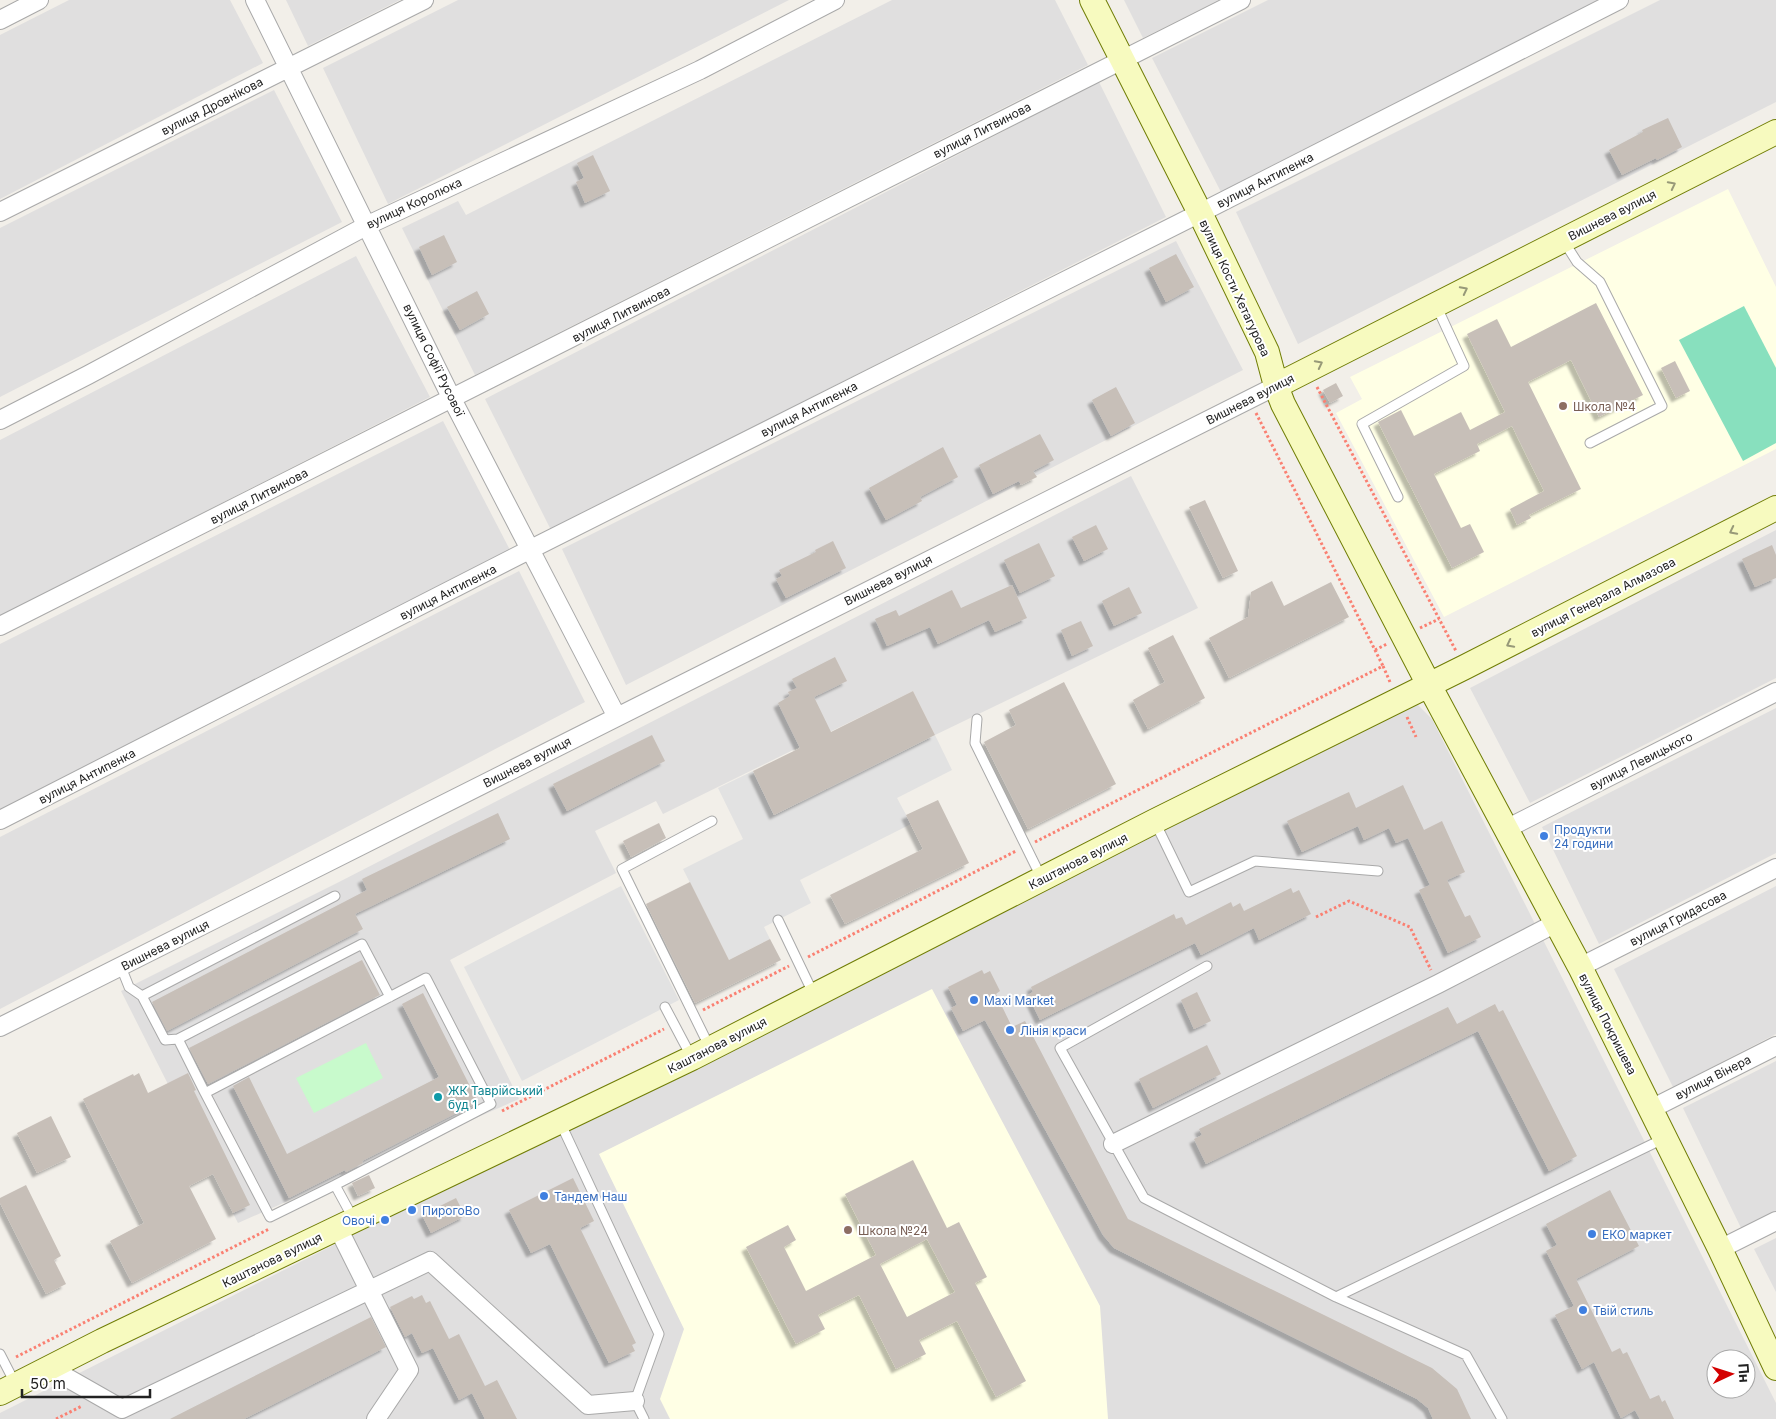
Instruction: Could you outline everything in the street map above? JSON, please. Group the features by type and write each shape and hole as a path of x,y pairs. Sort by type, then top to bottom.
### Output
{"street":[{"path":"0,20 39,0"},
{"name":"вулиця Софії Русової","path":"255,0 368,225 452,399 617,717"},
{"name":"вулиця Дровнікова","path":"0,212 424,0"},
{"name":"вулиця Королюка","path":"0,420 368,225 700,70 835,0"},
{"name":"вулиця Кости Хетагурова","path":"1092,0 1200,213 1267,352 1283,404 1429,685"},
{"name":"вулиця Литвинова","path":"0,626 1241,0"},
{"name":"вулиця Антипенка","path":"0,820 1619,0"},
{"name":"Вишнева вулиця","path":"0,1027 1253,398 1776,132"},
{"name":"вулиця Генерала Алмазова","path":"1429,685 1776,508"},
{"name":"Каштанова вулиця","path":"8,1389 701,1053 1155,821 1429,685"},
{"name":"вулиця Покришева","path":"1429,685 1580,967 1720,1249 1776,1368"},
{"name":"вулиця Левицького","path":"1506,829 1776,692"},
{"name":"вулиця Гридасова","path":"1580,967 1776,868"},
{"path":"1114,1144 1438,984 1556,923"},
{"name":"вулиця Вінера","path":"1651,1109 1776,1046"},
{"path":"1720,1249 1776,1221"},
{"path":"346,1224 369,1290 409,1370 376,1419"},
{"path":"50,1368 122,1409 430,1261 588,1405 635,1400"}],"lane":[{"path":"1563,240 1577,262 1600,282 1662,406 1590,443"},
{"path":"1398,497 1362,424 1464,366 1436,304"},
{"path":"977,719 975,743 1042,879"},
{"path":"701,1053 694,1014 622,869 712,821"},
{"path":"1155,821 1189,892 1255,861 1378,871"},
{"path":"142,996 335,896"},
{"path":"778,920 814,995"},
{"path":"121,967 129,987 142,996 165,1040 178,1038 362,944 390,997"},
{"path":"1207,966 1060,1048 1144,1198 1336,1297 1466,1355 1502,1419"},
{"path":"178,1038 205,1093 270,1217 491,1104 426,978 205,1093"},
{"path":"665,1007 674,1024 701,1053"},
{"path":"560,1122 659,1334 635,1400 644,1419"},
{"path":"1336,1297 1665,1138"},
{"path":"335,1185 346,1224"},
{"path":"2,1358 8,1389"}],"path":[{"path":"1317,387 1465,667"},
{"path":"1253,398 1256,416 1383,666 1416,736"},
{"path":"694,1014 1383,666"},
{"path":"1316,917 1349,901 1410,927 1438,984"},
{"path":"498,1113 674,1024"},
{"path":"2,1358 278,1224"},
{"path":"56,1419 100,1396"}],"shaded area":[{"path":"69,0 230,0 263,63 0,199 0,35"},
{"path":"286,0 400,0 308,46"},
{"path":"458,0 789,0 388,204 323,68"},
{"path":"892,0 1055,0 1088,65 475,375 402,228 458,201 466,215"},
{"path":"1124,0 1219,0 1143,38"},
{"path":"1268,0 1602,0 1221,192 1152,58"},
{"path":"1660,0 1776,0 1776,102 1298,344 1236,212"},
{"path":"1099,82 1166,217 551,530 485,399"},
{"path":"274,90 342,222 0,397 0,228"},
{"name":"Школа №4","path":"1728,189 1776,287 1776,449 1444,617 1336,413 1362,399 1350,377"},
{"path":"1176,241 1243,370 626,685 562,549"},
{"path":"356,256 430,397 0,616 0,440"},
{"path":"443,421 510,550 0,812 0,644"},
{"path":"1131,476 1198,608 935,735 913,691 663,814 656,801 595,831 616,873 450,960 519,1099 238,1223 121,991 339,882"},
{"path":"1776,530 1776,678 1530,803 1470,688"},
{"path":"519,571 585,702 0,1009 0,837"},
{"path":"1406,705 1418,705 1432,719 1749,1349 1706,1349 1706,1399 1756,1399 1756,1363 1776,1403 1776,1419 0,1419 0,1413"},
{"path":"1776,708 1776,853 1599,944 1542,827"},
{"path":"935,735 952,770 897,798 911,824 800,880 811,903 764,927 770,939 729,960 683,869 743,839 718,788 753,771 774,815"},
{"path":"621,886 679,1000 522,1081 464,967"},
{"path":"1776,886 1776,1034 1673,1087 1614,969"},
{"name":"Школа №24","path":"932,989 1100,1306 1108,1419 670,1419 660,1399 684,1329 599,1154"},
{"path":"1776,1061 1776,1211 1741,1228 1683,1108"},
{"path":"1776,1238 1776,1292 1754,1249"}],"green space":[{"path":"1744,306 1776,368 1776,443 1743,461 1679,340"},
{"path":"366,1043 383,1078 314,1113 296,1078"}],"building":[{"path":"1668,118 1682,147 1622,175 1609,150 1643,132 1642,130"},
{"path":"593,155 610,191 585,203 576,182 584,178 577,163"},
{"path":"444,235 457,262 432,275 419,247"},
{"path":"1176,254 1194,287 1166,302 1149,268"},
{"path":"477,291 489,314 460,330 447,307"},
{"path":"1596,303 1643,395 1599,417 1571,360 1528,382 1581,489 1529,515 1531,518 1517,525 1510,509 1544,491 1512,426 1477,444 1480,451 1434,474 1461,528 1470,524 1484,552 1452,568 1378,422 1401,410 1414,436 1461,412 1470,430 1505,412 1467,334 1497,319 1511,347"},
{"path":"1675,361 1690,391 1676,398 1661,368"},
{"path":"1336,383 1343,396 1330,403 1323,390"},
{"path":"1116,387 1135,423 1111,436 1092,400"},
{"path":"1040,434 1054,460 1033,471 1037,477 1021,485 1019,481 993,494 979,465"},
{"path":"943,447 958,477 920,497 922,501 886,520 869,488"},
{"path":"1205,500 1238,571 1223,578 1189,507"},
{"path":"1096,525 1108,549 1084,561 1072,537"},
{"path":"833,541 846,568 786,598 776,579 782,576 779,570 816,552 815,550"},
{"path":"1039,543 1055,576 1020,593 1004,560"},
{"path":"1772,545 1776,555 1776,578 1755,587 1742,559"},
{"path":"1272,581 1284,606 1331,582 1349,617 1229,678 1209,638 1248,617 1251,592"},
{"path":"1012,585 1027,618 995,632 989,620 938,644 930,627 887,646 875,619 896,610 899,616 952,590 961,608"},
{"path":"1129,587 1142,613 1114,626 1102,601"},
{"path":"1081,621 1093,646 1072,656 1061,630"},
{"path":"1173,635 1205,698 1148,729 1133,700 1165,682 1148,648"},
{"path":"835,657 847,681 814,697 831,732 913,691 935,735 774,815 753,771 800,748 778,703 790,696 788,692 797,688 792,679"},
{"path":"1064,682 1116,784 1028,829 984,742 1016,725 1009,710"},
{"path":"652,735 665,761 567,811 553,784"},
{"path":"1403,785 1424,830 1442,821 1465,872 1447,880 1465,917 1470,915 1481,937 1448,953 1419,890 1430,885 1408,838 1396,843 1389,828 1364,840 1358,826 1302,852 1287,821 1349,792 1356,808"},
{"path":"938,800 969,863 845,924 830,895 923,849 906,815"},
{"path":"498,813 510,839 355,914 363,929 167,1031 152,1002 367,890 362,879"},
{"path":"659,823 666,838 631,857 623,841"},
{"path":"690,882 729,960 770,939 781,960 695,1003 646,904"},
{"path":"1291,888 1293,893 1299,890 1311,914 1259,940 1254,928 1201,955 1195,943 1040,1020 1028,995 1033,992 1031,987 1174,914 1176,919 1182,917 1186,925 1231,902 1233,907 1240,903 1244,911"},
{"path":"362,960 380,995 208,1084 189,1048"},
{"path":"982,970 984,974 990,971 1000,991 996,994 1012,1027 1025,1021 1128,1219 1432,1368 1457,1389 1471,1419 1433,1419 1428,1408 1417,1399 1114,1248 1103,1235 985,1020 963,1031 951,1008 957,1005 948,987"},
{"path":"1197,992 1211,1021 1194,1029 1181,1000"},
{"name":"ЖК Таврійський буд 1","path":"423,993 478,1102 362,1161 363,1163 346,1172 345,1170 289,1198 233,1086 249,1077 287,1154 439,1077 402,1004"},
{"path":"1495,1004 1499,1012 1503,1010 1577,1156 1549,1171 1478,1031 1206,1164 1194,1139 1202,1135 1199,1129 1448,1007 1457,1024"},
{"path":"1207,1045 1221,1074 1153,1108 1139,1079"},
{"path":"139,1073 148,1093 188,1073 196,1090 194,1091 250,1205 233,1213 213,1174 189,1186 216,1239 132,1283 110,1241 144,1223 83,1099 133,1074 134,1076"},
{"path":"51,1116 71,1157 37,1173 17,1133"},
{"path":"913,1160 947,1228 959,1222 987,1277 975,1283 1026,1381 996,1397 957,1321 919,1340 926,1354 896,1369 859,1295 818,1315 825,1329 796,1344 746,1247 788,1225 796,1240 784,1247 806,1291 876,1255 845,1194","holes":["927,1239 955,1292 907,1317 880,1264"]},
{"path":"369,1175 375,1188 358,1196 352,1183"},
{"path":"573,1178 594,1221 580,1228 636,1343 632,1345 635,1351 609,1363 550,1244 531,1253 509,1210"},
{"path":"26,1185 61,1256 54,1260 66,1284 46,1294 0,1203 0,1198"},
{"path":"1610,1190 1639,1246 1576,1279 1612,1352 1620,1348 1623,1354 1627,1352 1650,1399 1659,1395 1662,1402 1665,1400 1674,1419 1640,1419 1635,1410 1621,1418 1594,1362 1582,1369 1555,1315 1574,1306 1546,1251 1557,1245 1546,1224"},
{"path":"456,1198 465,1216 431,1233 422,1215"},
{"path":"422,1295 426,1303 430,1301 449,1339 459,1334 485,1386 497,1380 517,1419 485,1419 472,1393 459,1400 433,1348 422,1353 412,1333 405,1337 390,1307 412,1296 414,1299"},
{"path":"371,1317 386,1347 244,1419 170,1419"}],"place":[{"name":"Школа №4","path":"1563,406"},
{"name":"Продукти 24 години","path":"1544,836"},
{"name":"Maxi Market","path":"974,1000"},
{"name":"Лінія краси","path":"1010,1030"},
{"name":"ЖК Таврійський буд 1","path":"438,1097"},
{"name":"Тандем Наш","path":"544,1196"},
{"name":"ПирогоВо","path":"412,1210"},
{"name":"Овочі","path":"385,1220"},
{"name":"Школа №24","path":"848,1230"},
{"name":"ЕКО маркет","path":"1592,1234"},
{"name":"Твій стиль","path":"1583,1310"}]}
